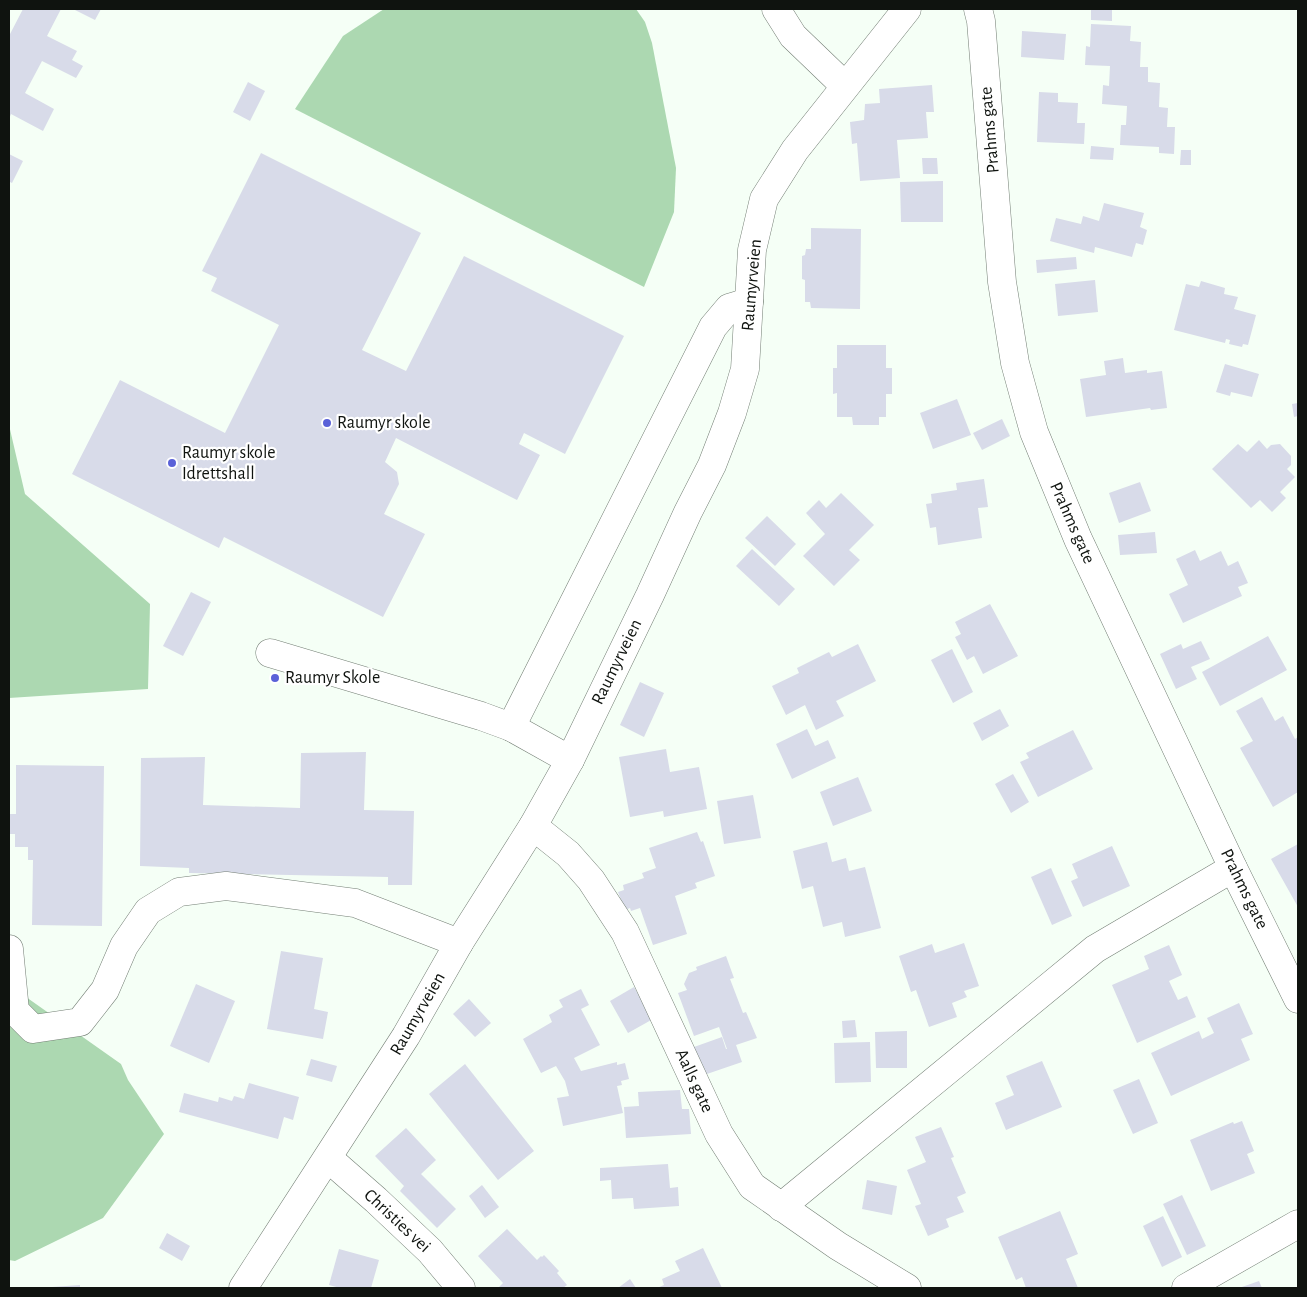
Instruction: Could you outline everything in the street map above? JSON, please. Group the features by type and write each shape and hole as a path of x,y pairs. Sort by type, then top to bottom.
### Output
{"street":[{"path":"776,9 793,36 845,86"},
{"name":"Raumyrveien","path":"242,1288 406,1036 459,943 533,826 570,760 712,464 732,413 746,369 752,250 764,199 795,150 907,9"},
{"name":"Prahms gate","path":"978,9 982,21 1002,282 1015,363 1034,432 1078,539 1233,868 1298,999"},
{"path":"511,727 713,327 729,308 749,302"},
{"path":"270,653 481,716 511,727 570,760"},
{"name":"Aalls gate","path":"533,826 568,854 592,880 625,932 719,1134 752,1186 838,1246 907,1288"},
{"path":"781,1207 1095,949 1233,868"},
{"path":"9,949 15,1011 32,1029 80,1022 105,990 124,946 148,910 179,892 226,886 355,903 459,943"},
{"name":"Christies vei","path":"328,1158 423,1244 461,1288"},
{"path":"1186,1288 1298,1224"}],"green space":[{"path":"384,9 636,9 645,22 652,43 676,168 674,212 644,287 295,109 343,36"},
{"path":"9,425 25,494 150,604 148,689 9,698"},
{"path":"9,985 121,1064 128,1080 164,1134 103,1218 15,1261 9,1260"}],"building":[{"path":"23,9 61,9 47,36 77,51 72,60 83,66 76,78 42,61 25,93 54,109 43,131 11,114 9,119 9,36"},
{"path":"73,9 101,9 95,20"},
{"path":"1091,9 1112,9 1112,21 1091,20"},
{"path":"1091,24 1131,26 1130,41 1141,42 1140,67 1148,67 1148,82 1160,83 1159,107 1168,108 1167,127 1175,127 1174,154 1159,153 1159,147 1120,145 1121,125 1126,125 1127,106 1102,104 1103,85 1109,86 1110,66 1085,65 1086,46 1090,47"},
{"path":"1022,31 1066,34 1064,60 1021,57"},
{"path":"248,82 265,91 250,121 233,112"},
{"path":"932,85 934,112 926,112 928,138 897,140 900,178 860,181 857,143 852,144 850,122 864,120 865,104 880,103 879,89"},
{"path":"1039,92 1058,93 1058,102 1078,103 1077,123 1085,123 1084,144 1037,142"},
{"path":"1091,146 1114,148 1113,160 1090,159"},
{"path":"1181,150 1191,150 1191,165 1180,165"},
{"path":"261,153 421,233 362,350 406,371 464,256 624,336 565,454 524,433 519,444 540,455 517,500 396,438 385,462 397,472 399,484 384,514 425,534 383,617 224,537 219,548 72,474 120,380 225,433 279,325 211,291 217,278 202,271"},
{"path":"9,154 23,161 12,183 10,182 9,185"},
{"path":"922,158 937,158 938,174 923,174"},
{"path":"943,181 943,222 901,222 900,182"},
{"path":"1104,203 1144,213 1140,227 1147,230 1143,245 1136,243 1132,257 1095,247 1094,253 1050,241 1056,218 1081,224 1083,216 1099,221"},
{"path":"811,228 861,229 860,309 811,308 810,302 805,302 802,256 805,255 806,249 811,249"},
{"path":"1076,257 1077,269 1037,273 1036,260"},
{"path":"1095,280 1098,312 1058,316 1055,284"},
{"path":"1201,281 1225,288 1224,294 1238,297 1234,309 1256,315 1248,345 1243,344 1242,347 1229,344 1230,340 1226,339 1225,343 1174,330 1186,284 1199,287"},
{"path":"837,345 886,345 886,368 892,368 892,394 886,394 886,417 879,417 879,425 853,425 852,417 837,417 837,393 833,394 833,368 837,368"},
{"path":"1123,358 1125,373 1147,370 1147,373 1162,371 1167,408 1151,410 1150,408 1086,417 1080,379 1106,375 1104,361"},
{"path":"1225,364 1259,374 1252,397 1231,392 1230,396 1216,392"},
{"path":"957,399 971,435 933,449 920,413"},
{"path":"1298,403 1298,416 1294,417 1292,404"},
{"path":"1002,419 1010,436 982,450 973,433"},
{"path":"1259,440 1267,449 1271,445 1280,444 1291,456 1291,465 1287,469 1295,477 1280,492 1286,498 1272,512 1260,500 1251,508 1212,469 1238,444 1247,452"},
{"path":"984,479 988,507 978,508 982,538 938,545 936,527 930,528 926,504 932,503 931,494 957,490 956,483"},
{"path":"1140,482 1151,511 1119,523 1109,493"},
{"path":"841,493 874,525 849,550 860,560 834,586 803,556 825,534 806,513 819,500 826,508"},
{"path":"767,516 796,544 775,566 745,538"},
{"path":"1155,532 1157,553 1120,555 1118,535"},
{"path":"752,549 795,589 779,606 736,566"},
{"path":"1195,550 1200,561 1221,551 1228,566 1238,561 1248,583 1238,587 1242,596 1183,623 1169,594 1188,585 1176,559"},
{"path":"191,592 211,602 183,656 163,646"},
{"path":"990,604 1018,656 983,674 974,656 967,660 955,637 961,634 955,622"},
{"path":"1268,636 1287,670 1220,706 1202,672"},
{"path":"1201,641 1210,659 1191,667 1197,679 1176,689 1160,654 1181,644 1183,649"},
{"path":"858,644 876,681 836,701 844,716 816,730 805,705 786,715 772,686 799,673 797,668 829,652 832,657"},
{"path":"952,649 973,692 953,703 931,660"},
{"path":"640,682 664,693 644,737 620,725"},
{"path":"1262,697 1275,721 1283,716 1295,739 1298,737 1298,792 1273,807 1240,748 1253,741 1236,711"},
{"path":"1000,709 1009,726 982,741 973,723"},
{"path":"807,729 815,746 828,740 836,758 792,779 776,744"},
{"path":"1073,730 1093,769 1038,797 1020,762 1029,758 1026,753"},
{"path":"666,749 670,772 699,767 707,809 664,817 663,811 630,817 619,757"},
{"path":"366,752 364,810 414,811 412,885 388,885 388,877 189,873 189,868 140,866 141,758 205,757 203,805 300,808 301,753"},
{"path":"16,765 104,766 102,926 32,925 33,860 28,860 28,847 15,847 15,834 9,834 9,814 16,814"},
{"path":"1013,774 1029,802 1011,813 995,784"},
{"path":"858,777 872,811 833,826 820,792"},
{"path":"753,795 761,838 724,844 717,801"},
{"path":"697,832 701,842 703,841 715,876 695,883 697,888 675,896 687,934 653,945 640,908 631,911 630,908 625,910 618,892 624,890 623,885 644,878 642,873 656,868 649,848"},
{"path":"827,842 832,862 846,858 849,871 865,867 881,928 845,937 842,922 823,927 813,886 802,889 793,851"},
{"path":"1298,844 1298,907 1271,859"},
{"path":"1112,846 1130,886 1083,907 1071,881 1078,878 1072,864"},
{"path":"1051,868 1072,916 1052,925 1031,877"},
{"path":"964,943 979,986 964,991 967,997 952,1003 957,1017 929,1027 916,990 911,992 899,956 932,944 935,953"},
{"path":"1169,945 1182,975 1169,981 1178,1000 1187,996 1196,1017 1137,1043 1112,985 1149,969 1144,956"},
{"path":"281,951 323,958 314,1009 328,1012 323,1039 267,1029"},
{"path":"726,956 734,978 730,979 743,1013 746,1012 757,1038 736,1045 742,1062 704,1075 694,1047 722,1037 727,1049 719,1027 694,1036 678,993 687,990 684,984 689,973 697,970 696,967"},
{"path":"196,984 235,1001 209,1063 170,1046"},
{"path":"634,987 653,1019 628,1033 610,1001"},
{"path":"581,989 589,1005 581,1009 600,1045 574,1058 581,1071 617,1062 617,1065 625,1063 629,1079 621,1081 622,1085 617,1086 623,1113 563,1126 557,1098 569,1096 565,1081 556,1066 541,1073 523,1039 552,1022 549,1015 563,1007 559,1000"},
{"path":"469,999 491,1023 475,1037 453,1014"},
{"path":"1239,1003 1253,1034 1241,1039 1250,1060 1171,1096 1151,1053 1199,1031 1202,1039 1214,1033 1207,1018"},
{"path":"855,1020 857,1037 843,1038 842,1021"},
{"path":"907,1031 907,1068 876,1068 875,1032"},
{"path":"870,1042 871,1082 835,1083 834,1043"},
{"path":"311,1059 337,1066 332,1082 306,1075"},
{"path":"1042,1061 1062,1107 1006,1130 995,1103 1014,1095 1006,1076"},
{"path":"465,1064 534,1151 498,1180 429,1094"},
{"path":"1139,1079 1158,1123 1133,1134 1113,1090"},
{"path":"249,1083 299,1097 293,1120 284,1117 278,1139 179,1112 184,1093 218,1102 219,1097 232,1101 234,1096 244,1099"},
{"path":"680,1090 682,1109 689,1109 691,1134 626,1138 624,1107 639,1106 638,1092"},
{"path":"1242,1121 1254,1151 1247,1154 1255,1173 1211,1191 1190,1140 1233,1122 1234,1124"},
{"path":"941,1127 954,1157 951,1158 966,1193 957,1197 964,1212 946,1219 949,1227 928,1236 915,1206 921,1204 907,1170 926,1162 915,1137"},
{"path":"406,1128 436,1160 421,1174 456,1209 437,1228 400,1191 404,1186 375,1156"},
{"path":"668,1164 670,1188 678,1187 679,1206 634,1209 633,1198 612,1199 611,1180 600,1181 600,1168"},
{"path":"867,1180 897,1186 892,1215 862,1209"},
{"path":"482,1185 499,1207 485,1218 469,1196"},
{"path":"1182,1195 1206,1246 1187,1255 1163,1204"},
{"path":"1060,1211 1078,1254 1066,1259 1078,1288 1026,1288 1022,1277 1016,1280 998,1237"},
{"path":"1163,1216 1182,1257 1162,1267 1143,1226"},
{"path":"507,1229 537,1260 544,1255 559,1271 557,1273 567,1285 563,1288 498,1288 503,1283 478,1256"},
{"path":"167,1233 190,1246 182,1261 159,1248"},
{"path":"703,1248 722,1288 657,1288 664,1285 662,1279 680,1271 675,1261"},
{"path":"339,1249 379,1260 371,1288 340,1288 329,1285"},
{"path":"630,1279 636,1288 618,1288"},
{"path":"1259,1281 1262,1288 1239,1288"},
{"path":"80,1285 80,1288 52,1288 52,1287"}],"place":[{"name":"Raumyr skole","path":"327,423"},
{"name":"Raumyr skole Idrettshall","path":"172,463"},
{"name":"Raumyr Skole","path":"275,678"}]}
